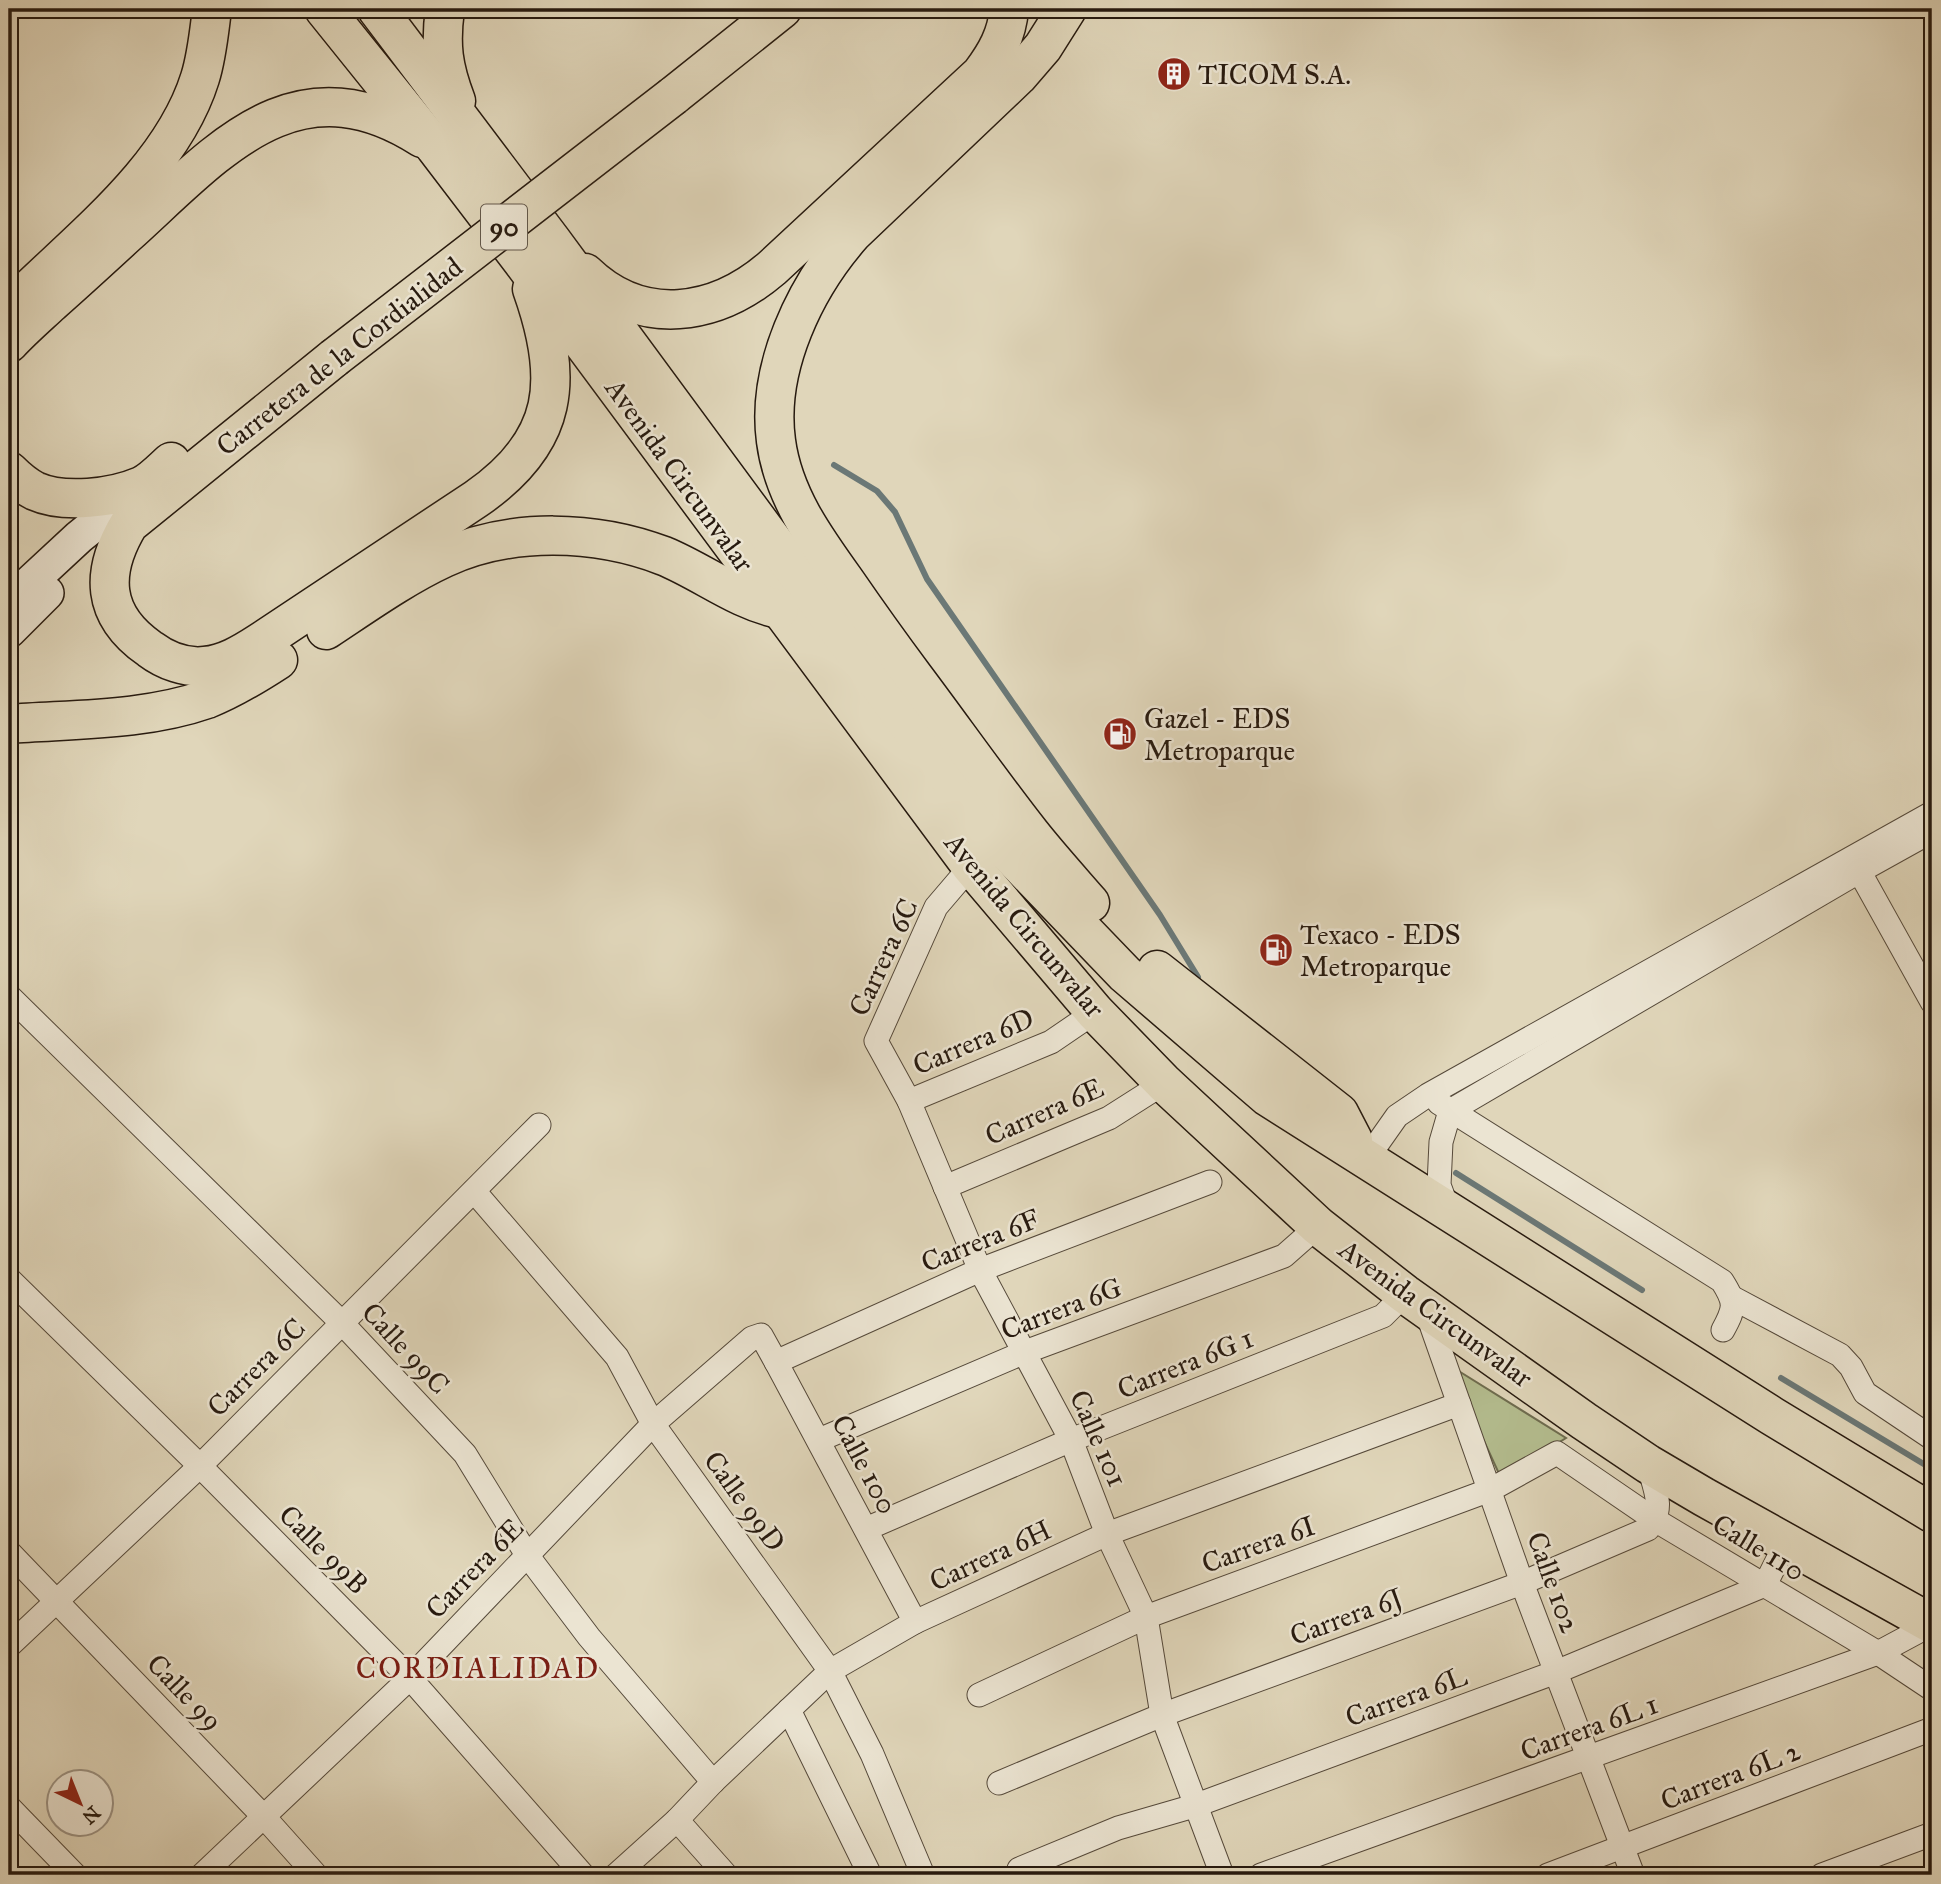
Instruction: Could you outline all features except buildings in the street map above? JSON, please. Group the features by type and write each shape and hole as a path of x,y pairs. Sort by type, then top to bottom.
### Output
{"highway":[{"path":"9,308 119,202 167,145 186,112 200,78 212,9"},
{"name":"Avenida Circunvalar","path":"324,9 435,147 537,251 791,566 999,842 1125,974 1268,1097 1782,1422 1932,1513"},
{"name":"Avenida Circunvalar","path":"377,9 471,135 537,251 779,609 971,866 1095,1012 1164,1083 1318,1226 1415,1301 1648,1464 1932,1624"},
{"path":"445,9 442,35 444,63 456,101 471,135"},
{"name":"Carretera de la Cordialidad","path":"666,86 747,9"},
{"name":"Carretera de la Cordialidad","path":"143,485 328,350 666,86 782,9"},
{"path":"129,524 114,552 109,576 111,599 119,618 133,636 156,653 181,664 203,666 232,659 253,647 476,499 500,480 522,457 539,431 550,402 551,369 540,312 537,251 590,278 624,300 640,306 690,309 734,294 772,268 981,74 1004,37 1009,9"},
{"path":"1067,9 1043,47 1018,76 843,244 814,287 788,344 779,376 774,422 782,470 795,502 816,540 1032,836 1096,910 1162,975 1339,1114 1364,1158"},
{"path":"9,343 221,149 267,120 312,108 344,109 375,115 393,122 435,147"},
{"name":"Carretera de la Cordialidad","path":"129,524 328,350"},
{"path":"9,471 35,491 71,499 101,496 143,485"},
{"path":"9,724 143,714 209,698 240,684 435,562 464,550 506,540 563,536 622,543 673,560 739,596 779,609"},
{"path":"791,566 881,632 913,731"}],"main road":[{"path":"9,603 79,537 143,485"},
{"path":"9,631 57,583 129,524"}],"street":[{"path":"1449,1212 1439,1185 1441,1142 1450,1111 1855,864 1932,813"},
{"path":"1364,1158 1397,1116 1428,1096 1855,864 1932,831"},
{"path":"1855,864 1932,1003"},
{"name":"Carrera 6C","path":"876,1041 936,907 971,866"},
{"name":"Calle 99C","path":"9,996 342,1323 465,1454 527,1555 589,1637 713,1782"},
{"name":"Carrera 6D","path":"909,1101 1051,1042 1095,1012"},
{"name":"Calle 101","path":"876,1041 909,1101 980,1270 1071,1440 1107,1534 1146,1617 1162,1715 1222,1875"},
{"name":"Carrera 6E","path":"945,1187 1109,1118 1164,1083"},
{"path":"1428,1096 1723,1282 1733,1298 1840,1355 1851,1367 1865,1393 1932,1438"},
{"name":"Carrera 6C","path":"9,1646 200,1466 539,1125"},
{"name":"Carrera 6F","path":"776,1362 980,1270 1210,1182"},
{"name":"Calle 99D","path":"474,1191 617,1357 653,1424 830,1671 872,1754 922,1875"},
{"name":"Carrera 6G","path":"819,1440 1025,1353 1284,1256 1318,1226"},
{"name":"Calle 99B","path":"9,1279 200,1466 410,1678 583,1875"},
{"path":"1723,1330 1732,1313 1733,1298"},
{"name":"Calle 102","path":"1415,1301 1459,1404 1522,1583 1633,1875"},
{"name":"Carrera 6G 1","path":"866,1529 1071,1440 1415,1301"},
{"name":"Carrera 6E","path":"202,1875 410,1678 653,1424 752,1338 761,1335"},
{"name":"Calle 100","path":"761,1335 915,1622"},
{"name":"Carrera 6H","path":"616,1875 677,1820 713,1782 830,1671 915,1622 1107,1534 1459,1404"},
{"name":"Carrera 6I","path":"979,1695 1146,1617 1490,1490 1557,1452"},
{"name":"Calle 110","path":"1557,1452 1655,1520 1878,1653 1932,1689"},
{"path":"1648,1464 1658,1510 1655,1520"},
{"name":"Carrera 6J","path":"999,1783 1162,1715 1522,1583 1648,1529 1655,1520"},
{"path":"1765,1585 1786,1543"},
{"name":"Calle 99","path":"9,1552 265,1818 316,1875"},
{"name":"Carrera 6L","path":"1019,1869 1118,1828 1194,1805 1556,1672 1765,1585"},
{"name":"Carrera 6L 1","path":"1261,1875 1878,1653 1932,1624"},
{"path":"789,1710 870,1875"},
{"name":"Carrera 6L 2","path":"1548,1875 1932,1729"},
{"path":"9,1807 75,1875"},
{"path":"677,1820 726,1875"},
{"path":"1822,1875 1932,1834"}],"green space":[{"path":"1449,1365 1566,1438 1501,1478"}],"waterway":[{"path":"834,465 877,491 895,512 927,579 1160,915 1198,977"},
{"path":"1456,1173 1642,1290"},
{"path":"1781,1378 1932,1469"}],"place":[{"name":"TICOM S.A.","path":"1174,74"},
{"name":"Gazel - EDS Metroparque","path":"1120,734"},
{"name":"Texaco - EDS Metroparque","path":"1276,950"}],"district":[{"name":"CORDIALIDAD","path":"478,1668"}]}
